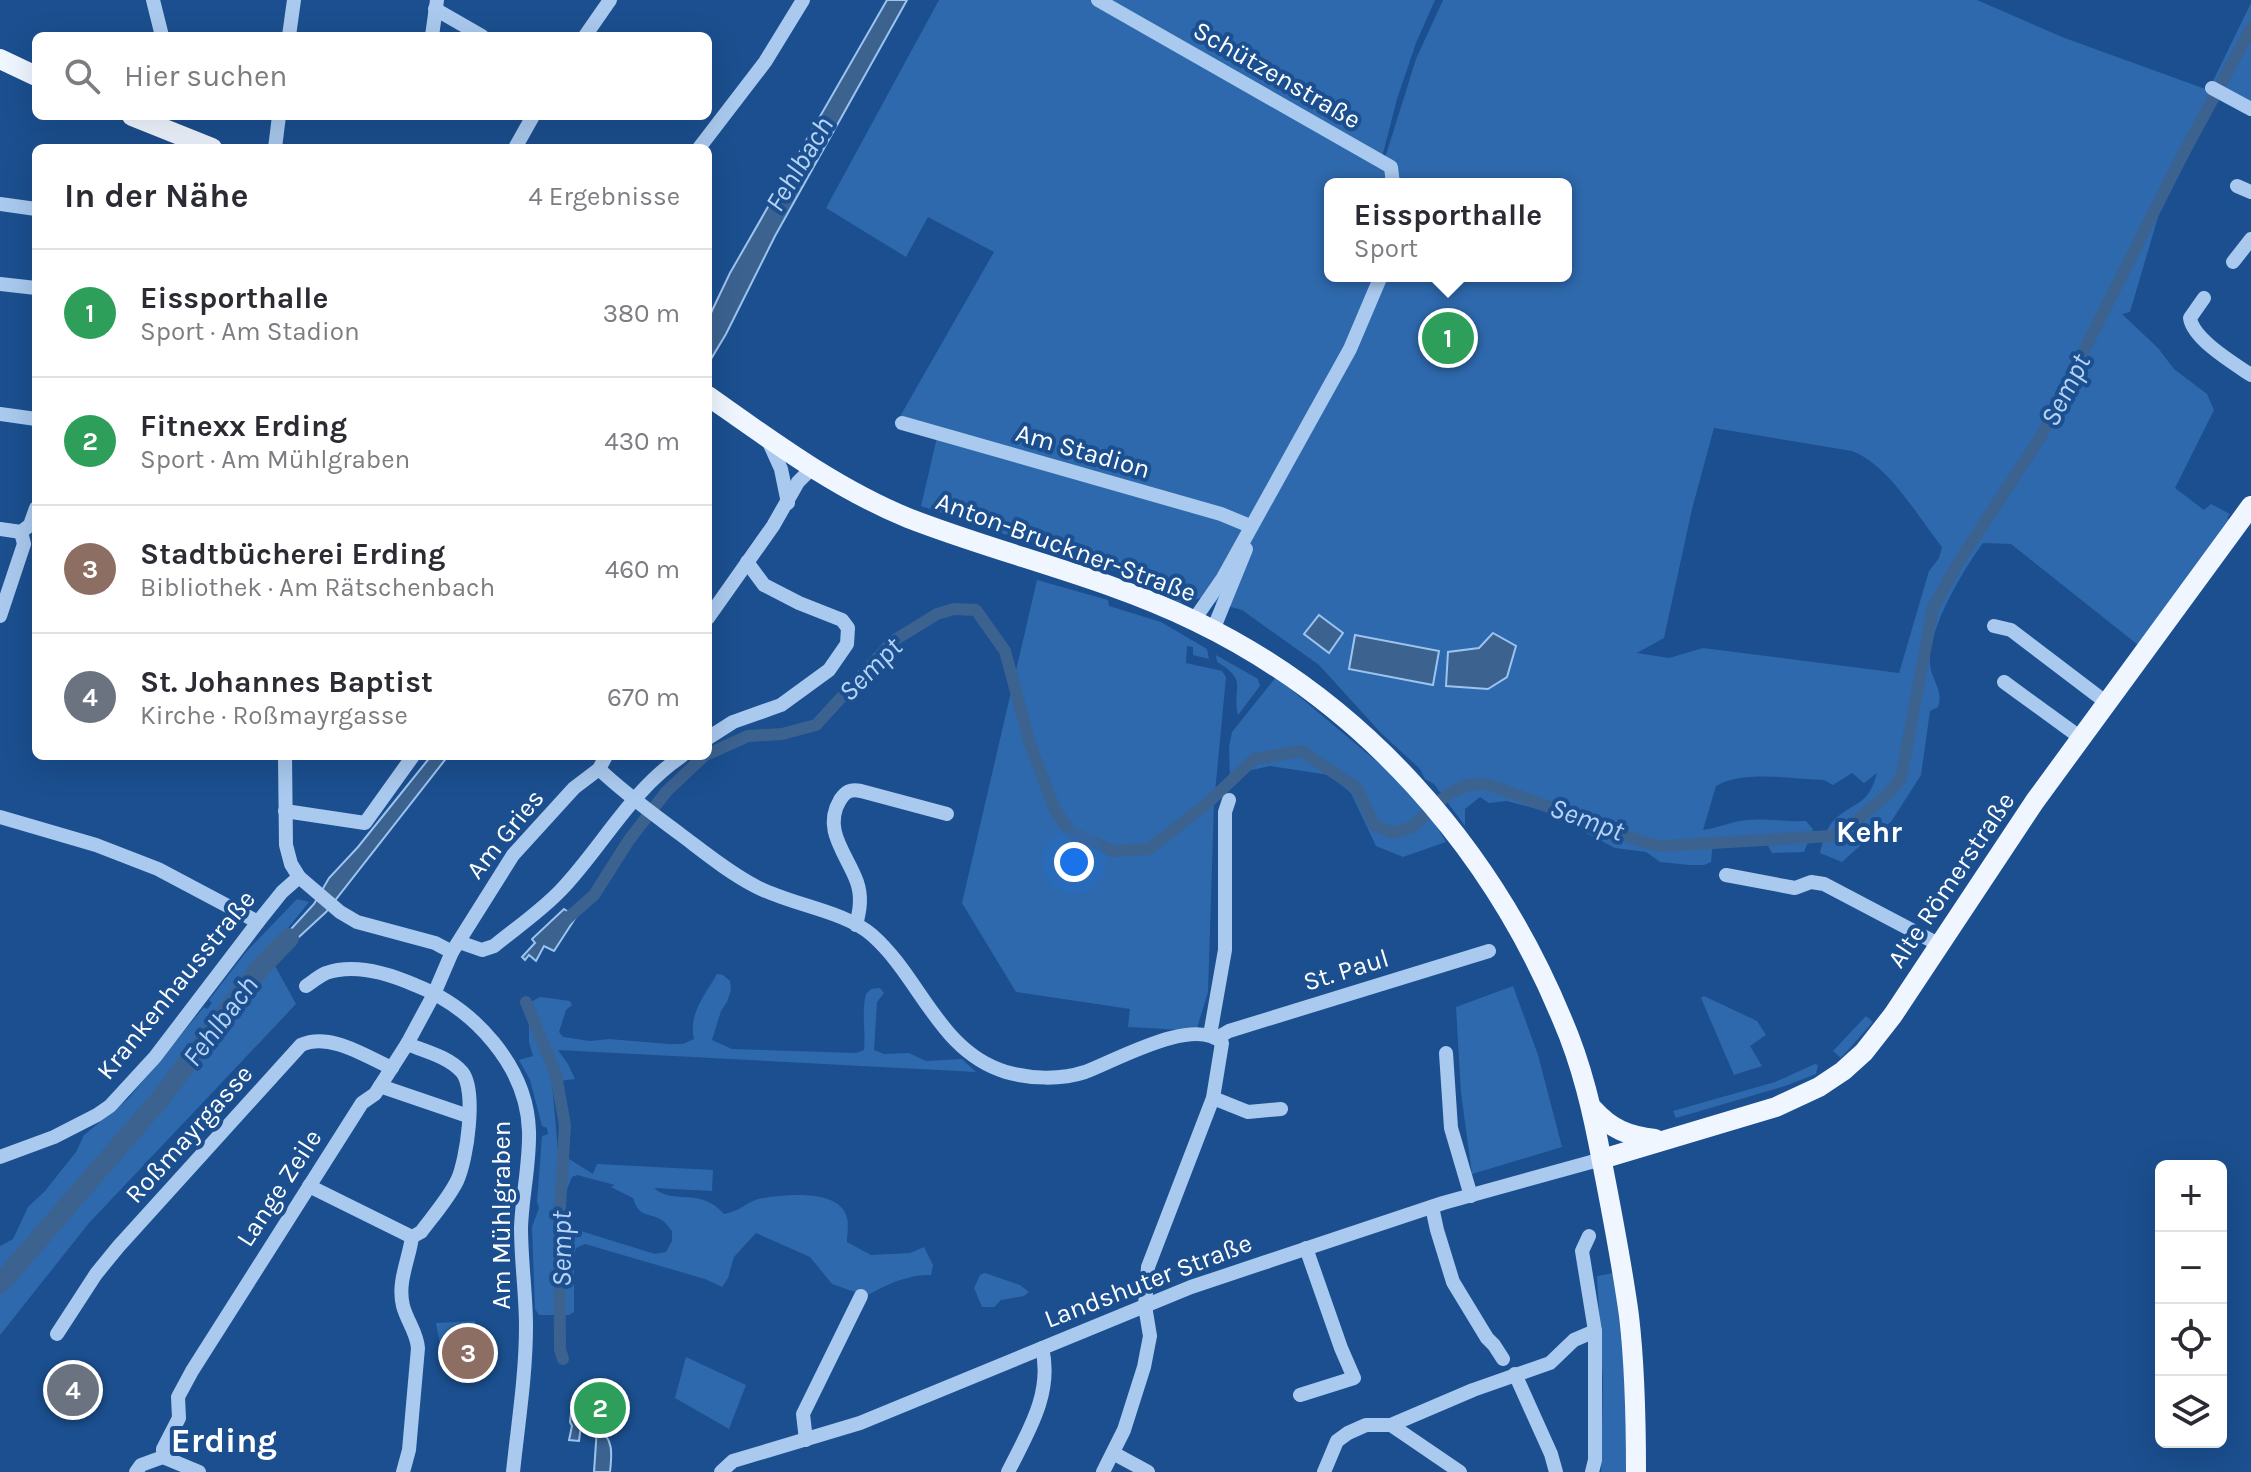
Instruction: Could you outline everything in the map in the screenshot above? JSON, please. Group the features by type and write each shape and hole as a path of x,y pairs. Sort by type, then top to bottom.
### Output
{"main road":[{"path":"0,59 32,74"},
{"path":"142,120 202,144"},
{"name":"Anton-Bruckner-Straße","path":"712,399 812,468 911,519 1077,573 1204,625 1272,662 1325,700 1372,743 1440,815 1485,874 1527,944 1564,1022 1592,1108 1629,1317 1636,1472"},
{"name":"Alte Römerstraße","path":"1602,1159 1776,1107 1838,1075 1864,1052 1940,945 1992,863 2251,506"},
{"path":"1592,1108 1605,1122 1632,1137 1663,1140"}],"street":[{"path":"153,0 161,32"},
{"path":"290,32 294,0"},
{"path":"588,32 610,0"},
{"path":"702,144 765,62 803,0"},
{"name":"Schützenstraße","path":"1098,0 1391,167 1392,178"},
{"path":"432,32 436,4 476,32"},
{"path":"2212,88 2251,109"},
{"path":"276,144 278,120"},
{"path":"517,144 531,120"},
{"path":"2237,186 2251,192"},
{"path":"0,204 32,208"},
{"path":"2233,262 2251,239"},
{"path":"1204,625 1223,578 1250,526 1350,349 1378,282"},
{"path":"0,284 32,288"},
{"path":"2204,298 2190,318 2191,326 2220,354 2251,375"},
{"path":"0,414 32,418"},
{"name":"Am Stadion","path":"902,423 1072,474 1221,514 1250,526"},
{"path":"766,436 781,469 788,503"},
{"path":"712,612 788,503 798,482 812,468"},
{"path":"0,529 21,532 32,519"},
{"path":"1204,625 1223,605 1243,560 1250,526"},
{"path":"0,616 24,544 21,532"},
{"path":"712,735 733,722 781,705 829,670 847,644 848,628 842,620 764,585 747,562"},
{"path":"1223,605 1230,631 1240,644"},
{"path":"1994,626 2011,630 2107,703"},
{"path":"2004,682 2081,738"},
{"path":"285,760 286,845 291,864 299,877 340,912 364,925 435,943 482,950 494,946 560,891 661,770 676,760"},
{"path":"285,811 365,823 410,760"},
{"path":"603,762 637,801 753,885 856,925 861,899 857,882 834,833 832,820 844,794 851,790 947,814"},
{"name":"Am Gries","path":"455,947 513,855 574,788 603,762"},
{"path":"1103,1472 1128,1418 1144,1367 1150,1336 1145,1306 1146,1272 1213,1098 1223,1051 1222,1043 1214,1036 1225,950 1225,812 1229,800"},
{"path":"0,817 86,842 158,869 258,922"},
{"path":"1726,875 1795,888 1811,882 1824,884 1940,945"},
{"name":"Krankenhausstraße","path":"0,1157 54,1137 110,1106 155,1057 282,892 299,877"},
{"name":"St. Paul","path":"856,925 875,938 956,1042 977,1060 1017,1075 1057,1077 1083,1072 1149,1044 1178,1038 1214,1036 1489,951"},
{"name":"Lange Zeile","path":"163,1457 163,1449 179,1418 178,1397 192,1371 362,1103 375,1094 407,1044 455,947"},
{"name":"Am Mühlgraben","path":"306,986 325,974 344,970 397,977 434,994 466,1014 498,1046 520,1088 529,1130 521,1228 526,1327 513,1472"},
{"name":"Roßmayrgasse","path":"57,1334 96,1274 118,1247 301,1045 320,1041 341,1045 392,1068"},
{"path":"403,1472 409,1450 417,1380 417,1338 402,1303 403,1269 412,1237 421,1232 457,1181 464,1159 470,1087 464,1075 443,1059 407,1044"},
{"path":"1446,1053 1451,1128 1471,1196"},
{"path":"380,1086 468,1116"},
{"path":"1213,1098 1248,1112 1281,1109"},
{"name":"Landshuter Straße","path":"721,1472 733,1461 860,1423 1191,1287 1432,1207 1602,1159"},
{"path":"309,1186 412,1237"},
{"path":"1432,1207 1453,1282 1503,1359"},
{"path":"1589,1236 1582,1251 1595,1331 1595,1460 1592,1472"},
{"path":"1300,1395 1354,1378 1306,1248"},
{"path":"806,1440 803,1414 861,1296"},
{"path":"1324,1472 1337,1441 1348,1433 1366,1425 1391,1425 1513,1374 1550,1363 1574,1340 1595,1331"},
{"path":"1008,1472 1036,1416 1043,1394 1046,1371 1042,1348"},
{"path":"1513,1374 1551,1454 1556,1472"},
{"path":"1391,1425 1460,1472"},
{"path":"1113,1453 1148,1472"},
{"path":"136,1472 141,1465 163,1457 199,1472"}],"shaded area":[{"path":"939,0 1435,0 1397,99 1382,157 1386,155 1416,59 1443,0 1977,0 2062,37 2221,97 2216,105 2200,113 2163,189 2158,217 2130,312 2122,314 2158,348 2174,369 2207,394 2214,410 2175,488 2204,510 2211,504 2230,514 2138,645 2011,544 1983,543 1957,584 1934,635 1930,664 1939,701 1938,707 1930,711 1921,775 1891,822 1842,862 1820,853 1825,835 1835,819 1866,797 1877,773 1864,783 1852,773 1833,785 1824,780 1754,777 1716,786 1703,830 1754,820 1806,821 1813,829 1804,852 1772,853 1762,835 1713,840 1711,862 1704,865 1660,862 1646,852 1615,848 1544,811 1507,801 1489,803 1480,797 1465,809 1465,826 1434,784 1425,779 1420,769 1381,733 1319,665 1242,610 1199,598 1188,603 1178,602 1170,598 1184,600 1192,597 921,506 938,433 898,420 994,252 928,217 906,257 826,208","holes":["1714,428 1852,451 1878,467 1890,479 1942,547 1939,558 1929,571 1899,673 1703,648 1669,658 1637,653 1664,638 1692,509"]},
{"path":"2251,3 2251,104 2212,83"},
{"path":"1037,580 1108,600 1109,606 1161,622 1207,649 1209,659 1193,655 1193,647 1187,646 1186,663 1222,671 1226,677 1214,803 1208,992 1197,1028 1128,1027 1130,1009 1016,992 962,903"},
{"path":"1216,655 1258,679 1260,686 1238,715 1236,679 1217,662"},
{"path":"1276,677 1406,786 1432,818 1446,842 1403,857 1376,846 1351,793 1329,775 1270,766 1247,771 1230,785 1229,747 1232,732"},
{"path":"297,899 309,902 268,953 296,1004 89,1223 0,1335 0,1246 13,1239 28,1207 76,1152 84,1135 128,1099 204,1007 207,1009 212,1003 209,1000 246,952"},
{"path":"717,974 730,981 731,990 712,1040 732,1049 856,1053 864,1050 866,994 871,989 880,988 884,993 877,1002 874,1050 884,1054 909,1053 926,1061 962,1059 976,1072 558,1050 575,1079 552,1082 558,1152 593,1174 597,1164 713,1170 712,1191 654,1188 670,1196 705,1201 724,1214 758,1199 794,1195 822,1197 842,1208 848,1221 847,1242 871,1255 910,1253 924,1247 933,1265 931,1275 897,1281 866,1296 832,1284 810,1257 756,1233 734,1257 722,1287 705,1279 585,1244 576,1248 574,1255 574,1312 569,1315 539,1315 535,1309 532,1227 539,1208 542,1136 548,1134 547,1128 542,1126 530,1080 519,1060 533,1056 529,1042 529,1003 540,997 570,1001 572,1005 566,1010 559,1032 563,1037 590,1041 609,1039 683,1044 694,1039 695,1013","holes":["577,1175 615,1185 611,1187 633,1198 642,1212 663,1221 672,1231 672,1241 666,1252 655,1254 568,1227 563,1209 572,1177"]},
{"path":"1513,986 1538,1055 1562,1147 1472,1174 1461,1093 1456,1007"},
{"path":"1704,996 1757,1021 1766,1035 1750,1046 1762,1066 1734,1075 1701,998"},
{"path":"1866,1016 1873,1022 1841,1058 1833,1051"},
{"path":"1818,1065 1816,1074 1785,1086 1676,1118 1673,1111 1775,1082"},
{"path":"985,1273 1020,1285 1029,1292 1024,1296 1001,1300 994,1307 982,1307 974,1288 980,1275"},
{"path":"1614,1273 1625,1376 1628,1472 1601,1472 1603,1382 1597,1276"},
{"path":"475,1321 476,1343 440,1344 436,1323"},
{"path":"686,1357 746,1385 729,1429 675,1398"}],"water":[{"path":"887,0 907,0 775,236 712,357 712,311 730,273"},
{"path":"1319,615 1343,633 1329,653 1304,634"},
{"path":"1493,633 1516,646 1507,677 1488,689 1446,686 1448,652 1479,648"},
{"path":"1355,635 1439,651 1433,685 1349,669"},
{"path":"428,760 445,760 326,912 274,960 269,953 314,904 329,878"},
{"path":"564,909 576,917 554,951 544,946 536,961 529,955 525,960 522,957 535,943 532,939"},
{"path":"584,1402 579,1441 569,1440 572,1404"},
{"path":"597,1428 609,1442 610,1472 594,1472"}],"waterway":[{"name":"Sempt","path":"712,752 748,736 782,734 816,725 893,641 937,614 954,609 976,610 1005,651 1030,744 1055,810 1070,832 1113,851 1149,849 1209,802 1254,759 1301,751 1357,788 1374,825 1393,833 1412,827 1448,794 1467,785 1487,784 1661,846 1831,836 1845,830 1887,795 1901,778 1933,608 1958,563 2040,438 2181,158 2251,28"},
{"name":"Sempt","path":"560,925 594,895 629,840 666,792 700,760"},
{"name":"Fehlbach","path":"0,1284 160,1099 260,968 289,938"},
{"name":"Sempt","path":"526,1002 556,1075 565,1125 559,1224 560,1349 563,1359"}],"place":[{"name":"Eissporthalle","path":"1448,338"},
{"name":"Stadtbücherei Erding","path":"468,1353"},
{"name":"St. Johannes Baptist","path":"73,1390"},
{"name":"Fitnexx Erding","path":"600,1408"}],"district":[{"name":"Kehr","path":"1869,832"},
{"name":"Erding","path":"224,1441"}]}
